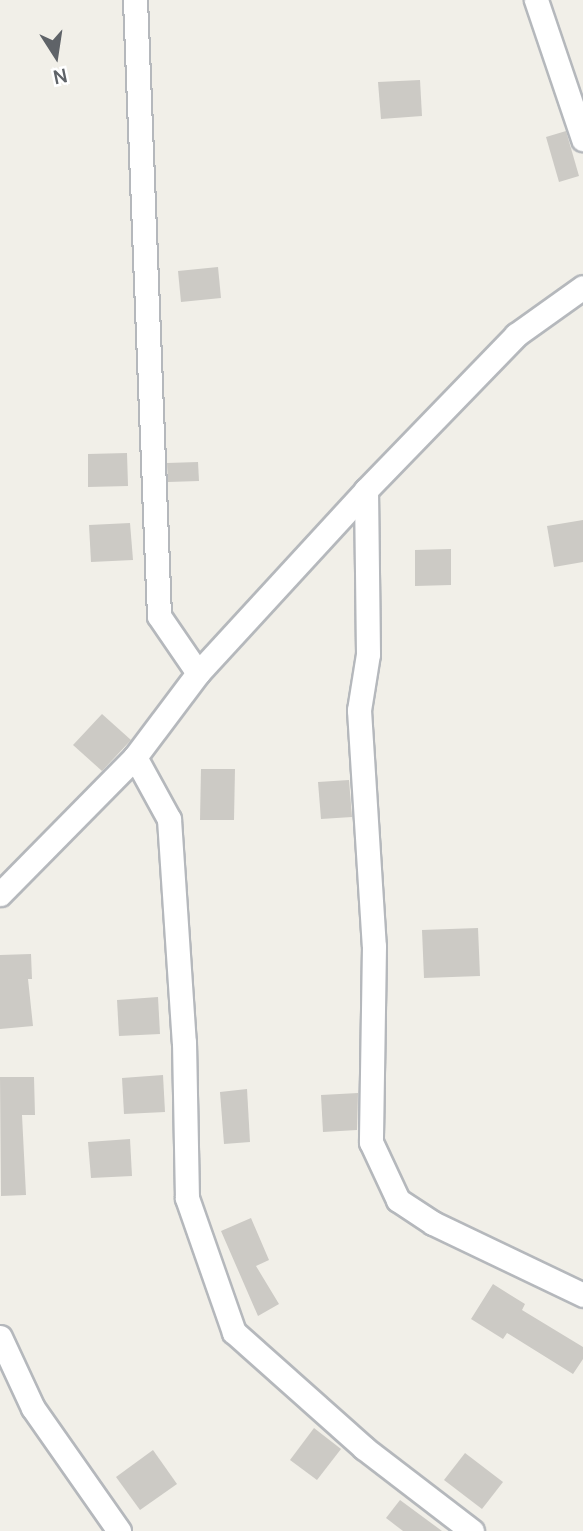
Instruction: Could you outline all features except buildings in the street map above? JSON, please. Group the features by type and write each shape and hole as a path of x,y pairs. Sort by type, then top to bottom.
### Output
{"street":[{"path":"135,0 159,616 198,673"},
{"path":"536,0 583,139"},
{"path":"0,894 135,757 198,673 366,490 516,335 583,287"},
{"path":"366,490 368,654 359,710 374,946 371,1142 398,1200 433,1223 583,1295"},
{"path":"135,757 169,819 184,1042 187,1198 234,1332 364,1448 472,1531"},
{"path":"0,1337 33,1408 119,1531"}]}
